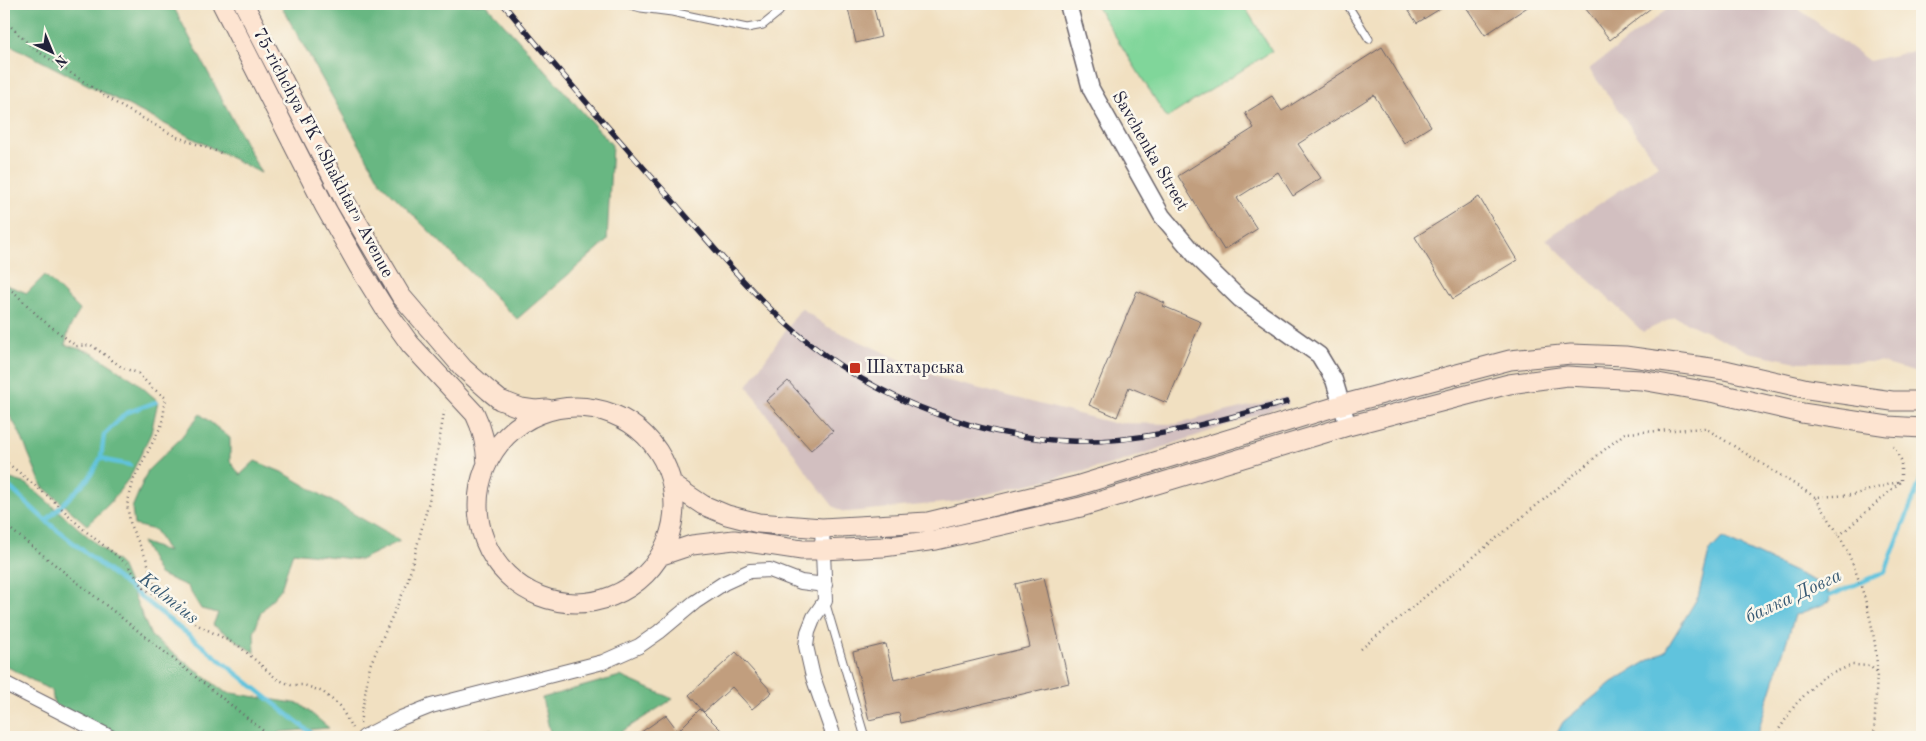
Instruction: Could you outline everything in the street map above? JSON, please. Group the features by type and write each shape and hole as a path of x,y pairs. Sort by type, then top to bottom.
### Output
{"main road":[{"name":"75-richchya FK «Shakhtar» Avenue","path":"222,4 324,205 358,267 410,344 475,414 484,435 486,464"},
{"name":"75-richchya FK «Shakhtar» Avenue","path":"244,4 346,203 401,296 463,368 500,400 521,408 535,410 573,406"},
{"path":"673,485 703,505 727,515 758,523 822,528 928,522 1076,486 1341,405 1510,360 1571,354 1625,356 1681,363 1724,370 1808,389 1892,401 1922,401"},
{"path":"662,555 692,545 734,540 802,550 883,547 936,540 1081,508 1348,426 1509,384 1567,376 1641,380 1715,393 1802,413 1884,426 1922,428"},
{"path":"573,406 601,409 626,420 648,437 664,459 673,485 675,503 674,521 669,539 662,555 644,576 622,592 597,602 569,604 543,598 518,586 499,567 485,543 478,517 478,490 486,464 508,434 538,414 573,406"}],"street":[{"name":"Savchenka Street","path":"1068,4 1091,89 1162,216 1196,256 1240,300 1319,355 1334,380 1348,426"},
{"path":"822,528 825,601 814,616 808,632 806,646 813,676 834,737"},
{"path":"359,732 431,706 603,662 621,655 652,637 695,602 724,583 750,571 770,570 801,582 825,585"},
{"path":"4,683 110,737"}],"lane":[{"path":"626,4 747,28 763,25 779,12 783,4"},
{"path":"1347,4 1369,38"},
{"path":"825,601 864,734"}],"path":[{"path":"4,20 34,48 122,108 177,137 224,154"},
{"path":"4,285 40,318 76,346 91,345 123,368 138,373 151,387 166,398 162,424 134,479 127,505 131,527 146,558 159,598"},
{"path":"359,732 370,665 408,584 429,501 448,385"},
{"path":"1884,426 1901,460 1902,482"},
{"path":"1361,648 1625,432 1705,428 1815,497 1847,550 1859,580 1877,652 1874,737"},
{"path":"4,460 55,502 83,529 127,564 144,588 198,625 239,646 277,679 291,685 304,684 322,692 340,706 359,732"},
{"path":"1815,497 1852,495 1902,482"},
{"path":"1839,536 1902,482"},
{"path":"4,524 271,737"},
{"path":"1774,737 1795,705 1821,678 1852,665 1870,666 1877,673"}],"shaded area":[{"path":"1674,4 1792,4 1869,61 1922,49 1922,371 1914,372 1879,362 1797,362 1749,352 1675,317 1643,332 1546,239 1658,165 1589,69"},
{"path":"801,308 826,326 945,380 1113,423 1176,424 1286,397 1289,404 1117,463 954,502 848,512 841,511 833,506 808,474 747,386"}],"green space":[{"path":"4,4 172,4 261,173 4,42"},
{"path":"280,4 486,4 612,145 607,241 517,319 381,183"},
{"path":"1095,4 1243,4 1272,51 1167,118"},
{"path":"45,275 80,310 69,329 65,345 91,352 134,380 158,401 151,433 130,477 110,503 87,525 42,486 19,431 4,407 4,284 27,293"},
{"path":"200,414 230,438 230,461 240,475 255,461 284,473 400,541 360,560 293,552 281,589 261,612 254,633 255,653 213,625 218,613 201,609 187,586 159,574 142,542 168,552 155,530 134,525 132,508 148,470 178,441"},
{"path":"4,477 27,484 121,565 151,636 225,692 300,704 329,728 280,732 275,737 124,737 54,704 52,691 4,665"},
{"path":"620,676 673,699 613,737 551,737 542,698"},
{"path":"491,730 493,737 459,737 476,731"}],"water":[{"path":"1722,538 1827,587 1830,602 1795,615 1756,737 1555,737 1563,722 1612,682 1665,651 1698,597 1709,552"}],"building":[{"path":"847,4 873,4 881,37 856,43"},
{"path":"1404,4 1448,4 1417,23"},
{"path":"1464,4 1532,4 1485,35"},
{"path":"1582,4 1656,4 1610,40"},
{"path":"1382,47 1431,126 1404,143 1374,95 1298,144 1321,178 1293,196 1278,172 1237,198 1257,229 1224,250 1178,176 1254,128 1245,113 1272,96 1282,111"},
{"path":"1479,197 1517,260 1453,299 1415,237"},
{"path":"1137,291 1165,303 1163,306 1201,322 1167,403 1129,387 1117,417 1089,405"},
{"path":"788,381 833,431 811,450 766,401"},
{"path":"1044,577 1069,683 901,723 899,713 869,720 853,652 886,644 894,680 1030,647 1015,584"},
{"path":"736,652 772,692 752,709 732,687 704,712 689,695"},
{"path":"700,709 722,731 716,737 634,737 666,715 678,731"}],"waterway":[{"path":"46,521 89,478 101,457 104,435 126,413 156,402"},
{"path":"101,457 109,461 130,465"},
{"name":"балка Довга","path":"1825,598 1885,572 1922,476"},
{"name":"Kalmius","path":"4,482 46,521 316,737"}],"railway":[{"path":"503,4 566,79 753,291 811,345 844,368 878,388 914,405 990,430 1029,437 1069,441 1125,439 1180,430 1287,402"}],"place":[{"name":"Шахтарська","path":"855,368"}]}
